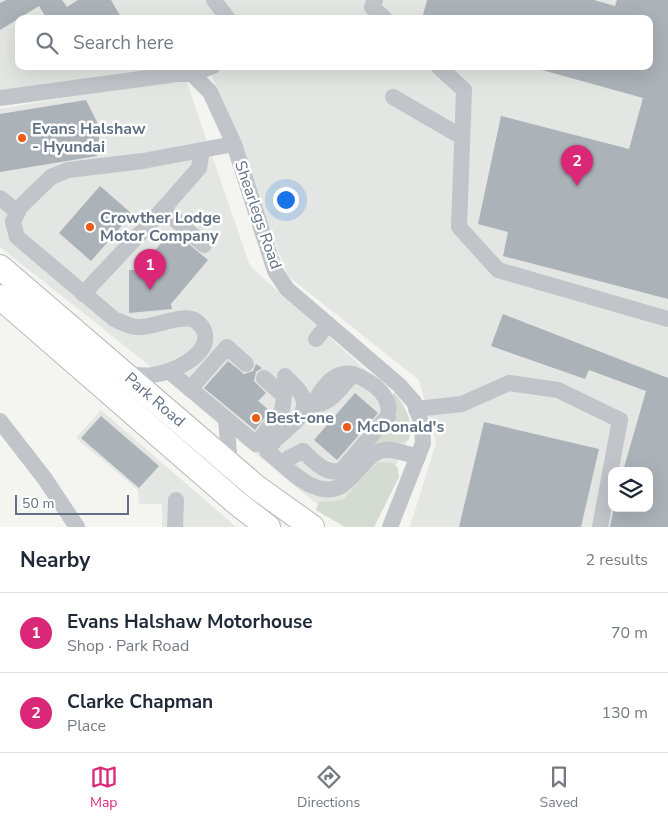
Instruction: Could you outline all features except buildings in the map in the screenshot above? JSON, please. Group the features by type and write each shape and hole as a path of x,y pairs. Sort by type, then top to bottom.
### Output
{"highway":[{"name":"Park Road","path":"0,267 256,486 312,527"},
{"name":"Park Road","path":"0,297 238,504 268,527"}],"street":[{"path":"214,0 225,15"},
{"path":"375,0 372,7 381,15"},
{"path":"0,98 177,74 192,74 202,70"},
{"path":"442,70 464,90 459,227 498,270 668,319"},
{"name":"Shearlegs Road","path":"192,74 210,92 234,144 275,271 287,289 399,385 414,402 422,424 423,442 390,527"},
{"path":"393,97 462,137"},
{"path":"125,374 150,376 169,372 201,351 205,343 203,329 196,321 189,318 146,327 135,327 114,319 17,237 13,222 19,208 51,177 68,170 143,161 234,144"},
{"path":"83,294 199,168 202,150"},
{"path":"0,198 18,212"},
{"path":"163,209 204,245"},
{"path":"316,339 328,324"},
{"path":"190,389 227,347 246,364"},
{"path":"169,372 256,444 282,411 284,396 264,378"},
{"path":"288,428 303,451 327,471 335,473 342,470 388,416 390,406 386,396 366,379 353,374 327,402 308,408 275,440 267,451 304,482 316,488 330,489 340,487 349,481 380,451 387,450 418,458"},
{"path":"285,376 303,396 304,403 308,408"},
{"path":"416,409 462,404 509,383 558,390 620,420 600,527"},
{"path":"0,420 77,527"},
{"path":"226,420 230,464"},
{"path":"284,465 289,458 303,451"},
{"path":"175,527 176,500"}],"shaded area":[{"path":"0,0 668,0 668,527 410,527 436,443 419,380 288,276 211,74 185,77 250,266 388,390 410,435 368,527 360,527 313,501 150,366 0,247 0,109 168,80 0,101"},
{"path":"394,392 408,414 410,426 409,440 366,449 398,414 391,401"},
{"path":"101,410 236,527 162,527 162,504 139,504 138,490 76,438"},
{"path":"379,462 392,463 398,468 399,477 374,527 345,527 316,510 319,502 343,500 369,470"}],"place":[{"name":"Evans Halshaw - Hyundai","path":"22,138"},
{"name":"Clarke Chapman","path":"577,186"},
{"name":"Crowther Lodge Motor Company","path":"90,227"},
{"name":"Evans Halshaw Motorhouse","path":"150,290"},
{"name":"Best-one","path":"256,418"},
{"name":"McDonald's","path":"347,427"}]}
